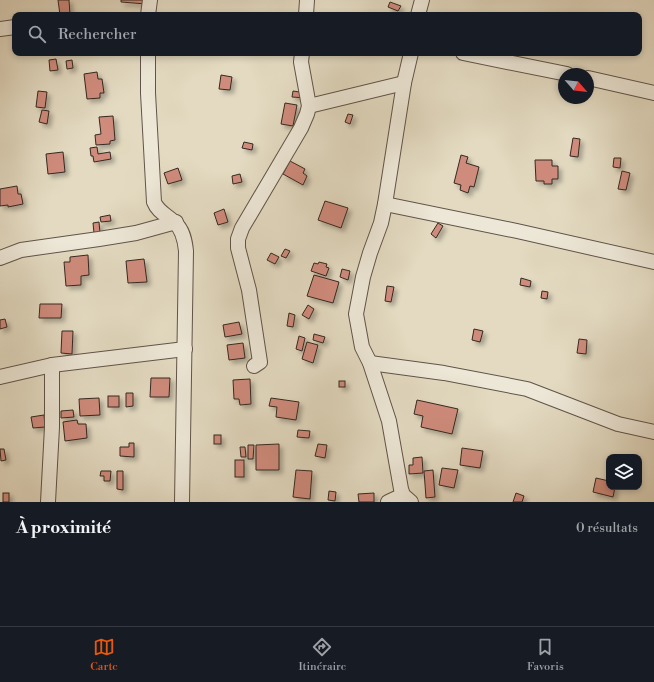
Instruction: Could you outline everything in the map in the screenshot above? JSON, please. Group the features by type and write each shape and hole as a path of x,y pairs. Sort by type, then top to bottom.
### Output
{"street":[{"path":"148,12 150,0"},
{"path":"306,12 307,0"},
{"path":"0,29 12,27"},
{"path":"148,56 148,93 154,202 156,208 176,222 184,238 186,251 182,502"},
{"path":"254,366 260,362 258,346 249,290 238,248 238,239 242,228 301,128 307,114 309,106 301,62 302,56"},
{"path":"388,502 407,499 400,484 389,421 370,363 362,347 356,314 366,265 381,223 385,204 404,83 410,56"},
{"path":"479,56 558,72"},
{"path":"594,79 654,93"},
{"path":"309,106 404,83"},
{"path":"385,204 517,231 654,262"},
{"path":"0,258 21,250 106,238 176,222"},
{"path":"0,377 52,365 185,349"},
{"path":"370,363 444,373 527,389 618,424 654,432"},
{"path":"48,502 52,427 52,365"}],"building":[{"path":"58,0 69,0 70,12 60,12"},
{"path":"121,0 146,0 146,4 121,2"},
{"path":"390,2 401,6 398,11 388,7"},
{"path":"56,59 58,70 50,71 49,60"},
{"path":"72,60 73,68 67,69 66,61"},
{"path":"97,72 98,79 102,79 104,93 100,93 100,98 87,99 84,74"},
{"path":"221,75 232,77 230,90 219,89"},
{"path":"38,91 47,92 45,108 36,107"},
{"path":"293,91 306,93 306,98 292,97"},
{"path":"285,103 297,105 293,126 281,124"},
{"path":"42,110 49,111 47,124 39,122"},
{"path":"348,114 353,115 350,124 345,122"},
{"path":"113,116 115,140 110,141 110,144 96,145 95,135 101,134 99,117"},
{"path":"573,138 580,139 578,157 570,156"},
{"path":"244,142 253,144 252,150 242,148"},
{"path":"97,147 98,154 110,152 111,159 94,162 93,156 91,156 90,148"},
{"path":"63,152 65,172 48,174 46,154"},
{"path":"461,155 468,157 466,163 479,167 474,187 470,186 468,193 460,190 461,185 454,183"},
{"path":"614,158 621,158 620,168 613,167"},
{"path":"535,160 552,160 552,166 558,166 558,179 552,179 552,184 544,184 544,181 536,181"},
{"path":"290,161 305,169 303,173 307,176 303,185 283,174"},
{"path":"178,168 182,180 168,184 164,173"},
{"path":"622,171 630,173 626,190 618,189"},
{"path":"240,174 242,182 233,184 232,176"},
{"path":"17,186 18,194 21,194 23,204 8,207 8,205 0,206 0,189"},
{"path":"325,201 348,208 341,228 318,220"},
{"path":"224,209 228,222 218,225 214,213"},
{"path":"110,215 111,221 101,222 100,217"},
{"path":"99,222 100,233 94,233 93,223"},
{"path":"438,223 443,226 436,238 431,234"},
{"path":"285,249 290,251 286,258 281,256"},
{"path":"271,253 279,257 275,264 267,260"},
{"path":"88,255 89,275 81,276 81,285 66,286 64,262 70,262 70,257"},
{"path":"144,259 147,282 128,283 126,261"},
{"path":"319,262 327,264 326,267 329,268 326,276 311,271 314,263 318,264"},
{"path":"342,269 350,271 348,280 340,277"},
{"path":"314,275 339,282 333,303 307,296"},
{"path":"521,278 531,281 530,287 520,285"},
{"path":"387,286 394,287 391,302 385,301"},
{"path":"542,291 548,292 547,299 541,298"},
{"path":"40,304 62,304 61,318 39,318"},
{"path":"308,305 314,309 309,319 302,315"},
{"path":"289,313 295,315 293,327 287,326"},
{"path":"5,319 7,327 0,329 0,320"},
{"path":"239,322 242,334 225,337 223,325"},
{"path":"474,329 483,331 480,342 472,340"},
{"path":"62,331 73,331 72,354 61,353"},
{"path":"314,334 325,337 323,343 313,340"},
{"path":"299,336 305,338 302,351 296,349"},
{"path":"579,339 587,340 586,354 577,353"},
{"path":"307,342 318,345 313,363 302,359"},
{"path":"243,343 245,358 229,360 227,345"},
{"path":"151,378 170,378 169,397 150,397"},
{"path":"250,379 251,404 240,405 239,399 234,399 233,380"},
{"path":"339,381 345,381 345,387 339,387"},
{"path":"126,393 133,393 133,406 126,407"},
{"path":"108,396 119,396 119,407 108,407"},
{"path":"99,398 100,415 80,416 79,399"},
{"path":"271,398 299,402 296,420 276,417 277,407 269,406"},
{"path":"417,400 458,409 452,434 421,427 423,416 414,414"},
{"path":"73,410 74,417 61,418 61,411"},
{"path":"44,415 45,427 33,428 31,417"},
{"path":"77,420 78,424 86,424 87,438 65,441 63,422"},
{"path":"298,430 310,431 309,438 297,437"},
{"path":"214,435 221,435 221,444 214,444"},
{"path":"129,443 134,443 134,457 120,456 120,447 129,447"},
{"path":"279,444 279,470 256,470 256,445"},
{"path":"318,444 327,445 325,458 315,456"},
{"path":"248,445 254,445 253,459 248,459"},
{"path":"240,447 245,447 246,457 241,457"},
{"path":"462,448 483,451 480,468 460,465"},
{"path":"0,449 4,449 6,460 1,461"},
{"path":"422,457 423,473 409,474 409,465 413,465 413,458"},
{"path":"235,460 244,460 244,477 235,477"},
{"path":"442,468 458,470 454,488 439,485"},
{"path":"296,470 312,471 310,499 293,497"},
{"path":"433,470 435,497 426,498 424,471"},
{"path":"101,471 111,471 110,481 104,481 104,476 100,476"},
{"path":"117,471 123,471 123,490 117,489"},
{"path":"596,478 606,480 606,490 614,490 613,497 593,492"},
{"path":"329,491 336,492 335,501 328,500"},
{"path":"3,493 9,493 9,502 3,502"},
{"path":"374,493 374,502 359,502 358,494"},
{"path":"516,493 524,496 522,502 513,502"}]}
